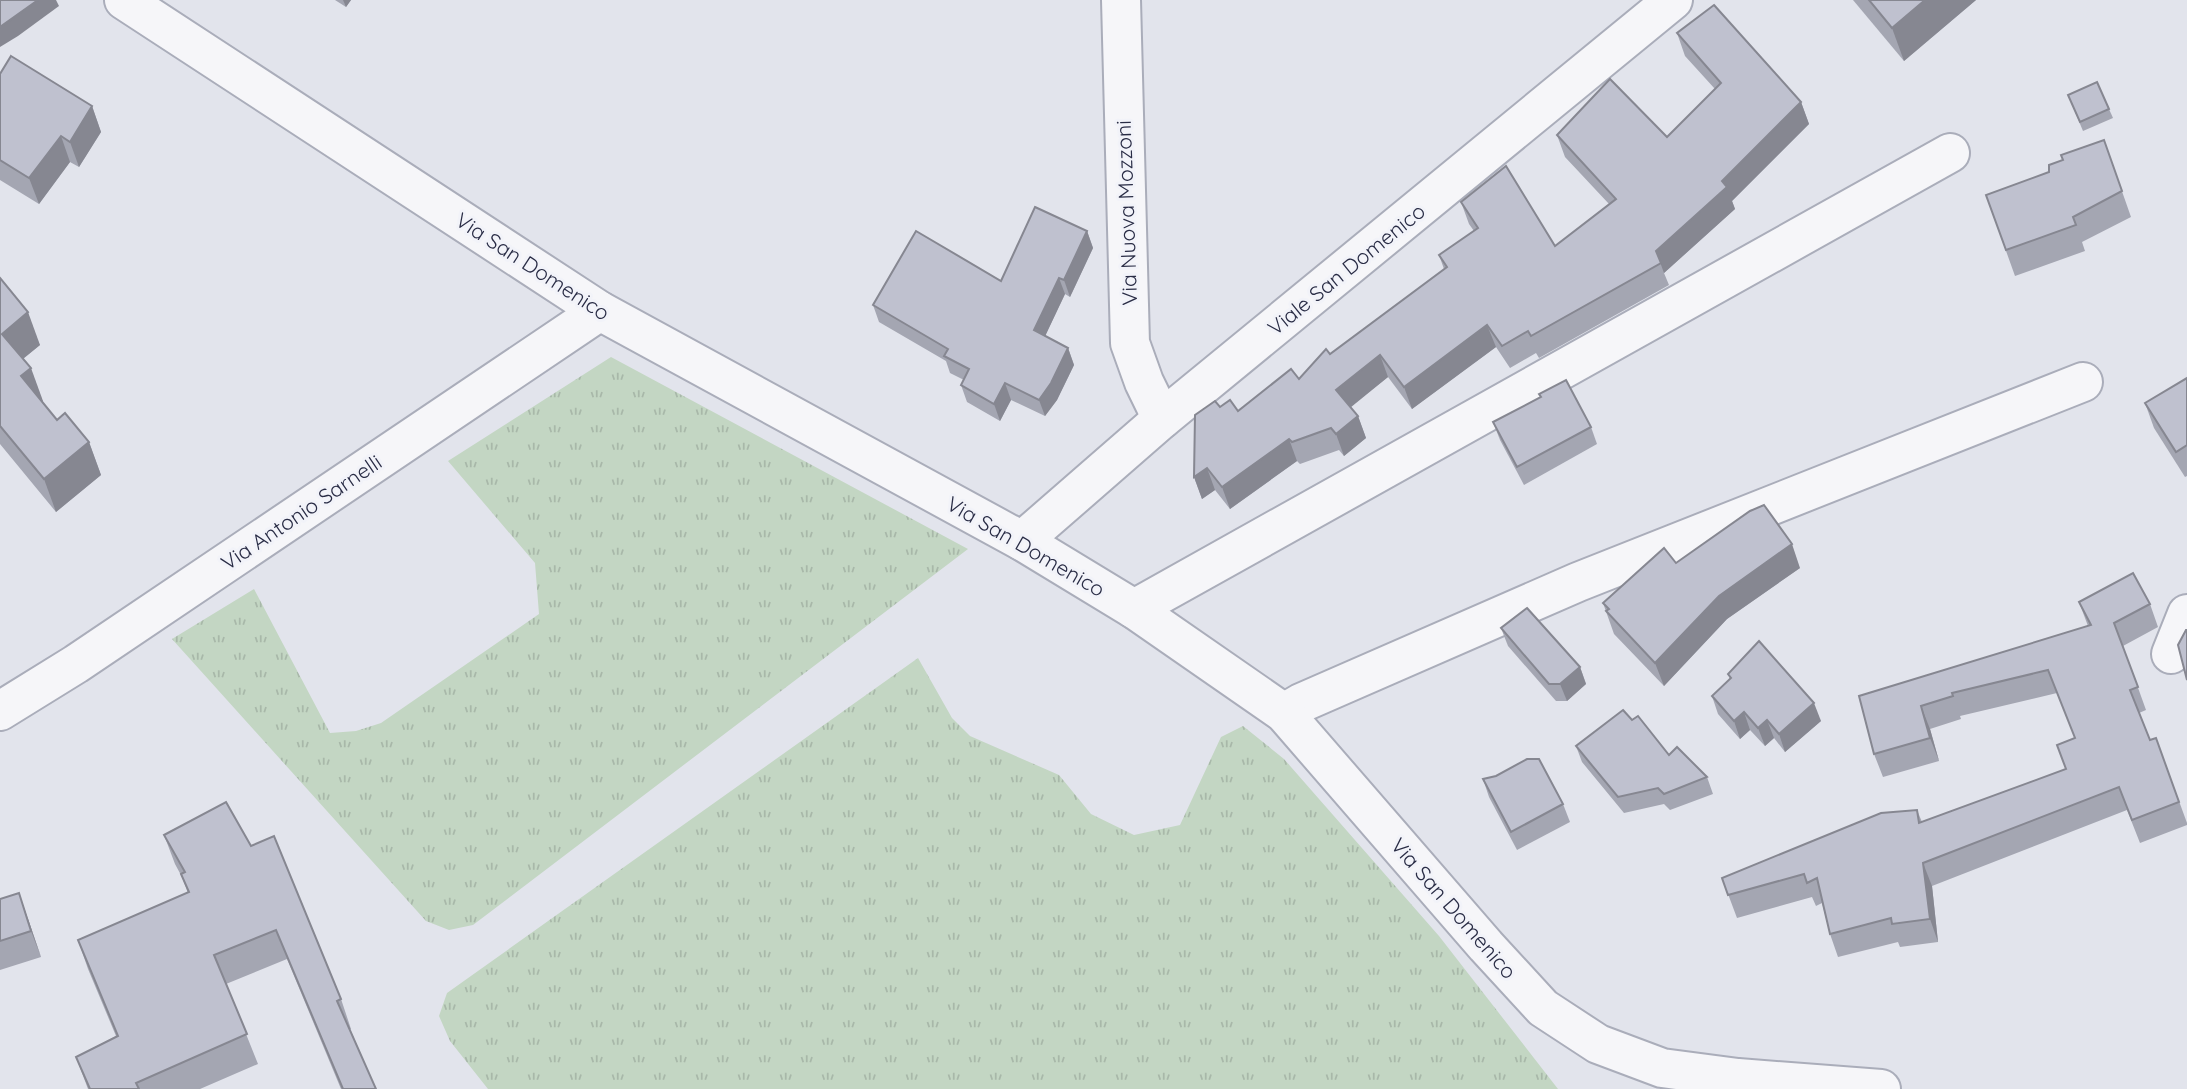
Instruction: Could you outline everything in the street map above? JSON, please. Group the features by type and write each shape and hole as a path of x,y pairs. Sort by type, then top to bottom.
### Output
{"street":[{"name":"Via San Domenico","path":"124,0 600,311 1022,541 1134,608 1284,713 1543,1008 1598,1044 1662,1068 1738,1078 1881,1089"},
{"name":"Via Nuova Mozzoni","path":"1121,0 1130,343 1144,382 1162,419"},
{"name":"Viale San Domenico","path":"1022,541 1162,419 1673,0"},
{"path":"1134,608 1950,153"},
{"name":"Via Antonio Sarnelli","path":"0,711 76,664 600,311"},
{"path":"1284,713 1301,703 1578,582 2083,382"},
{"path":"2171,653 2187,614"}],"green space":[{"path":"611,357 968,549 473,925 449,930 426,921 172,639 254,589 330,733 356,731 381,723 539,614 535,563 448,461"},
{"path":"918,658 952,718 970,736 1059,775 1091,814 1134,835 1180,825 1221,737 1243,726 1284,759 1439,936 1558,1089 488,1089 450,1041 439,1016 447,993"}],"building":[{"path":"0,0 38,0 0,27"},
{"path":"1869,0 1925,0 1892,28"},
{"path":"1714,5 1801,102 1722,181 1727,187 1656,251 1661,263 1531,336 1528,331 1502,346 1487,325 1404,387 1380,355 1336,390 1358,416 1336,434 1331,428 1292,442 1289,439 1222,487 1207,468 1194,477 1195,415 1215,401 1220,407 1230,400 1238,411 1291,369 1299,379 1326,349 1330,354 1447,267 1439,255 1478,228 1461,202 1506,166 1555,246 1616,199 1557,135 1610,79 1667,137 1721,83 1677,33"},
{"path":"11,56 92,106 70,142 61,136 29,178 0,160 0,74"},
{"path":"2097,82 2109,109 2080,122 2068,95"},
{"path":"2104,140 2122,191 2073,217 2076,225 2006,250 1986,195 2049,172 2049,165 2063,160 2061,155"},
{"path":"1035,207 1087,231 1064,280 1059,278 1034,330 1068,348 1051,383 1039,400 1005,383 994,404 961,385 969,369 944,356 948,349 873,305 916,231 1001,281"},
{"path":"0,278 28,312 2,334 31,368 21,376 57,420 65,413 89,442 44,479 0,426"},
{"path":"2187,378 2187,445 2176,452 2145,403"},
{"path":"1566,380 1591,427 1517,467 1493,422 1541,397 1539,394"},
{"path":"1764,505 1792,544 1719,596 1655,663 1606,611 1609,609 1603,603 1664,548 1676,563 1750,511"},
{"path":"2133,573 2150,604 2114,623 2138,687 2130,690 2150,740 2156,738 2179,802 2132,820 2119,787 1923,863 1930,919 1892,924 1891,918 1830,934 1817,878 1807,883 1804,874 1728,895 1722,878 1881,813 1917,810 1919,823 2066,769 2057,745 2075,738 2048,670 1952,693 1953,696 1921,706 1930,738 1874,754 1859,696 2091,625 2079,602"},
{"path":"1527,608 1580,667 1560,684 1549,684 1501,628"},
{"path":"2187,630 2187,680 2178,645"},
{"path":"1759,641 1814,703 1779,734 1767,720 1758,728 1744,712 1734,721 1712,696 1731,678 1728,674"},
{"path":"1623,710 1632,720 1638,716 1669,755 1677,747 1707,777 1664,794 1658,788 1618,797 1576,746"},
{"path":"1527,759 1539,759 1563,804 1511,832 1483,779 1496,776"},
{"path":"226,802 251,846 274,836 341,999 337,1001 376,1089 343,1089 276,930 214,955 247,1034 136,1083 139,1089 90,1089 76,1057 118,1036 78,940 189,892 181,874 185,872 164,835"},
{"path":"19,893 31,931 0,941 0,899"}]}
